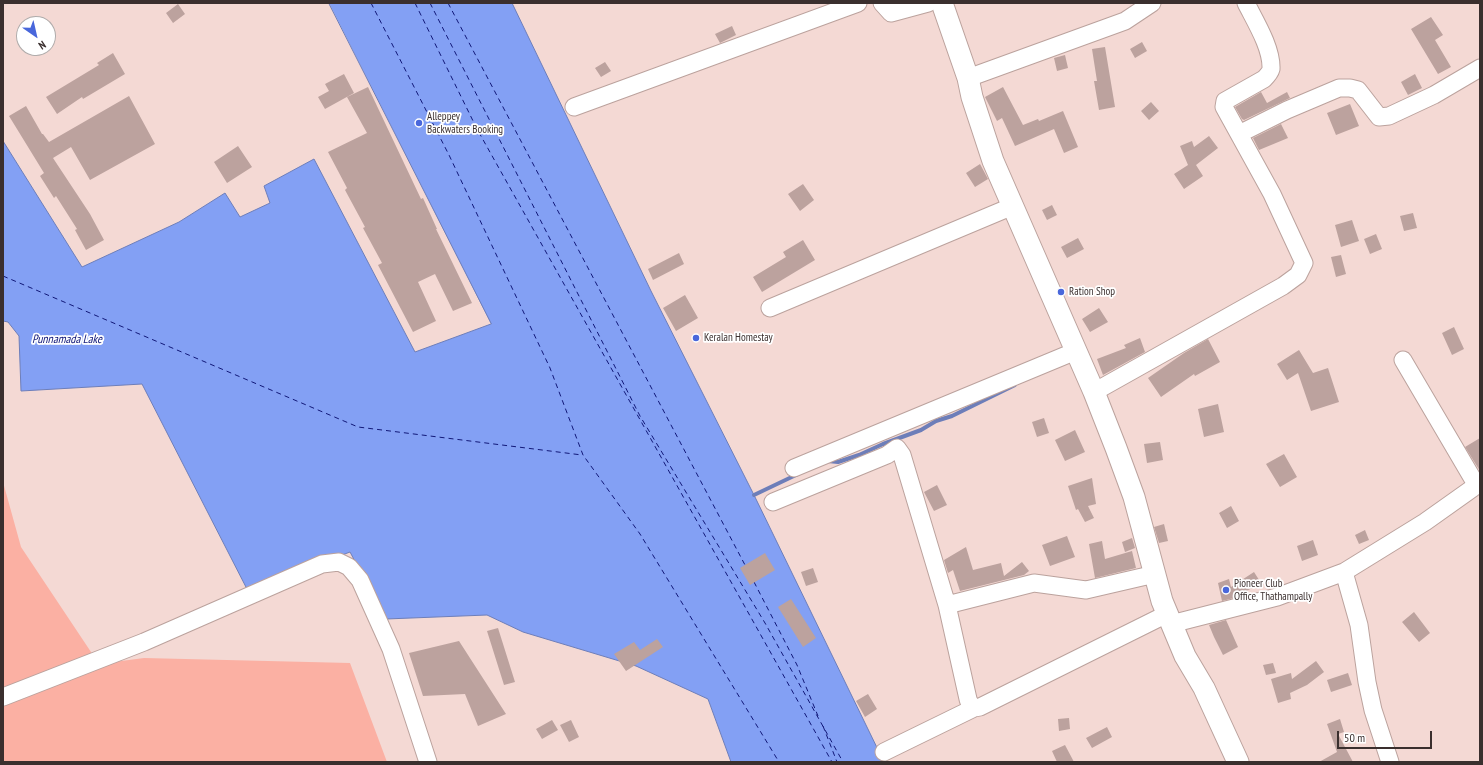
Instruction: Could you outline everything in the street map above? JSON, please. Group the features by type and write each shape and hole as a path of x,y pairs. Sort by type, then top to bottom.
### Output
{"main road":[{"path":"942,3 968,78 972,97 993,161 1094,392 1134,497 1169,619 1185,656 1204,688 1238,762"}],"street":[{"path":"574,107 858,3"},
{"path":"882,3 891,13 928,3"},
{"path":"968,78 1125,22 1152,3"},
{"path":"1094,392 1283,286 1298,275 1304,263 1272,194 1224,107 1225,101 1264,79 1269,75 1271,70 1269,57 1264,42 1246,3"},
{"path":"1239,134 1287,110 1340,88 1358,90 1379,116 1389,116 1434,95 1480,68"},
{"path":"770,308 1013,206"},
{"path":"794,468 1076,351"},
{"path":"884,752 974,708 980,707 1169,619 1277,597 1344,572 1425,522 1478,485 1403,360"},
{"path":"773,502 887,455 897,448 902,455 947,605 968,699 970,705 974,708"},
{"path":"3,697 144,642 322,564 339,562 349,567 360,580 391,649 428,762"},
{"path":"1344,572 1359,625 1367,682 1373,710 1390,762"},
{"path":"947,605 1034,583 1086,590 1155,574"}],"shaded area":[{"path":"3,482 21,547 99,664 144,658 350,663 387,762 3,762"}],"water":[{"name":"Punnamada Lake","path":"329,3 512,3 651,291 754,495 884,762 731,762 708,699 636,666 523,632 487,615 386,619 350,552 248,591 142,384 21,391 19,336 8,322 3,321 3,141 82,267 179,222 225,193 240,217 270,203 264,186 314,159 415,352 491,324"}],"building":[{"path":"178,4 185,14 173,23 166,13"},
{"path":"1431,17 1443,35 1435,40 1451,67 1438,74 1411,29"},
{"path":"732,26 736,35 720,43 715,34"},
{"path":"1142,42 1147,51 1135,58 1130,49"},
{"path":"1105,47 1115,107 1099,110 1094,81 1097,81 1092,49"},
{"path":"113,53 125,74 83,99 82,97 57,114 46,97 99,65 97,63"},
{"path":"1065,55 1068,68 1057,71 1054,58"},
{"path":"605,62 611,71 601,77 595,68"},
{"path":"344,74 354,93 325,109 318,97 329,91 325,84"},
{"path":"1415,74 1422,88 1408,95 1401,82"},
{"path":"368,87 421,199 423,198 436,229 472,303 453,311 435,274 418,282 436,321 413,332 378,265 382,263 363,228 365,227 345,190 347,188 328,152 367,133 347,97"},
{"path":"1003,87 1023,125 1038,119 1039,121 1063,111 1078,147 1064,153 1054,129 1015,146 1002,118 997,121 985,97"},
{"path":"1261,92 1267,103 1287,92 1290,98 1244,120 1242,119 1235,107"},
{"path":"129,96 155,144 90,180 71,147 53,158 90,214 104,240 86,250 75,230 77,229 56,196 54,198 40,176 44,173 9,116 26,106 42,134 49,142"},
{"path":"1151,102 1159,111 1149,120 1141,111"},
{"path":"1350,104 1359,126 1336,135 1327,113"},
{"path":"1281,124 1288,138 1259,150 1253,138"},
{"path":"1209,136 1218,148 1196,165 1203,176 1184,189 1174,174 1188,165 1180,146 1192,141 1194,147"},
{"path":"238,146 252,167 227,183 214,162"},
{"path":"980,164 988,179 975,187 966,173"},
{"path":"803,184 814,200 800,211 788,194"},
{"path":"1052,205 1057,215 1047,220 1042,210"},
{"path":"1413,213 1417,228 1404,231 1400,216"},
{"path":"1352,220 1359,241 1341,247 1335,225"},
{"path":"1376,234 1382,249 1370,254 1364,239"},
{"path":"1078,238 1084,249 1067,258 1061,247"},
{"path":"803,240 815,260 762,292 753,277 786,257 783,252"},
{"path":"679,253 684,264 653,280 648,269"},
{"path":"1341,255 1346,274 1336,277 1331,257"},
{"path":"685,295 698,318 676,331 663,308"},
{"path":"1099,308 1108,322 1090,332 1082,319"},
{"path":"1454,327 1464,349 1452,355 1442,333"},
{"path":"1140,338 1145,352 1103,375 1097,359 1126,348 1124,345"},
{"path":"1208,339 1220,362 1195,376 1194,374 1161,397 1148,378 1184,353"},
{"path":"1299,350 1313,373 1328,368 1339,402 1311,411 1298,373 1287,380 1277,364"},
{"path":"1218,404 1224,432 1204,437 1198,409"},
{"path":"1044,418 1049,433 1037,437 1032,422"},
{"path":"1075,430 1085,452 1065,461 1055,440"},
{"path":"1480,438 1480,471 1465,447"},
{"path":"1160,442 1163,460 1147,463 1144,444"},
{"path":"1284,454 1297,477 1280,487 1266,464"},
{"path":"1092,478 1096,504 1088,506 1094,518 1085,522 1078,509 1076,510 1068,486"},
{"path":"937,485 947,505 934,511 924,492"},
{"path":"1231,506 1239,521 1227,528 1219,513"},
{"path":"1164,524 1168,541 1159,543 1154,527"},
{"path":"1365,530 1369,540 1359,544 1355,535"},
{"path":"1067,536 1075,557 1050,566 1042,545"},
{"path":"1132,538 1135,548 1125,552 1122,542"},
{"path":"1313,540 1318,555 1302,561 1297,546"},
{"path":"1102,541 1105,559 1132,551 1136,568 1095,578 1089,544"},
{"path":"966,547 973,570 1001,563 1004,576 1022,562 1029,571 1024,575 960,591 953,570 948,573 944,560"},
{"path":"765,553 775,570 750,585 740,568"},
{"path":"813,568 818,582 806,586 801,572"},
{"path":"1254,572 1261,583 1234,598 1222,601 1218,583 1229,579 1231,587"},
{"path":"791,599 816,638 803,647 778,607"},
{"path":"1414,612 1430,633 1419,642 1402,622"},
{"path":"1226,620 1238,647 1223,655 1209,625"},
{"path":"498,628 515,682 504,685 487,631"},
{"path":"657,639 663,647 626,671 614,654 634,642 640,650"},
{"path":"459,641 506,714 478,726 465,694 423,696 409,653"},
{"path":"1316,661 1324,672 1307,685 1290,693 1291,699 1278,703 1271,679 1291,673 1292,679"},
{"path":"1273,663 1276,673 1266,675 1263,665"},
{"path":"1348,673 1352,685 1331,692 1327,680"},
{"path":"868,694 877,709 865,717 856,701"},
{"path":"1069,718 1070,729 1059,731 1058,719"},
{"path":"1340,719 1344,732 1338,734 1353,762 1319,762 1337,752 1327,724"},
{"path":"552,720 558,730 542,739 536,729"},
{"path":"571,720 579,737 569,742 560,725"},
{"path":"1107,727 1112,737 1092,748 1086,738"},
{"path":"1065,745 1074,762 1057,762 1052,751"}],"waterway":[{"path":"828,461 838,462 921,430 936,421 952,416 1015,385"},
{"path":"754,495 798,474"}],"ferry route":[{"path":"371,3 449,155 550,368 583,455 640,534 779,762"},
{"path":"415,3 477,129 832,762"},
{"path":"430,3 640,416 765,623 843,762"},
{"path":"448,3 745,565"},
{"path":"3,276 358,427 582,455"},
{"path":"754,582 797,665 818,716"},
{"path":"823,726 837,762"}],"place":[{"name":"Alleppey Backwaters Booking","path":"419,123"},
{"name":"Ration Shop","path":"1061,292"},
{"name":"Keralan Homestay","path":"696,338"},
{"name":"Pioneer Club Office, Thathampally","path":"1226,590"}]}
